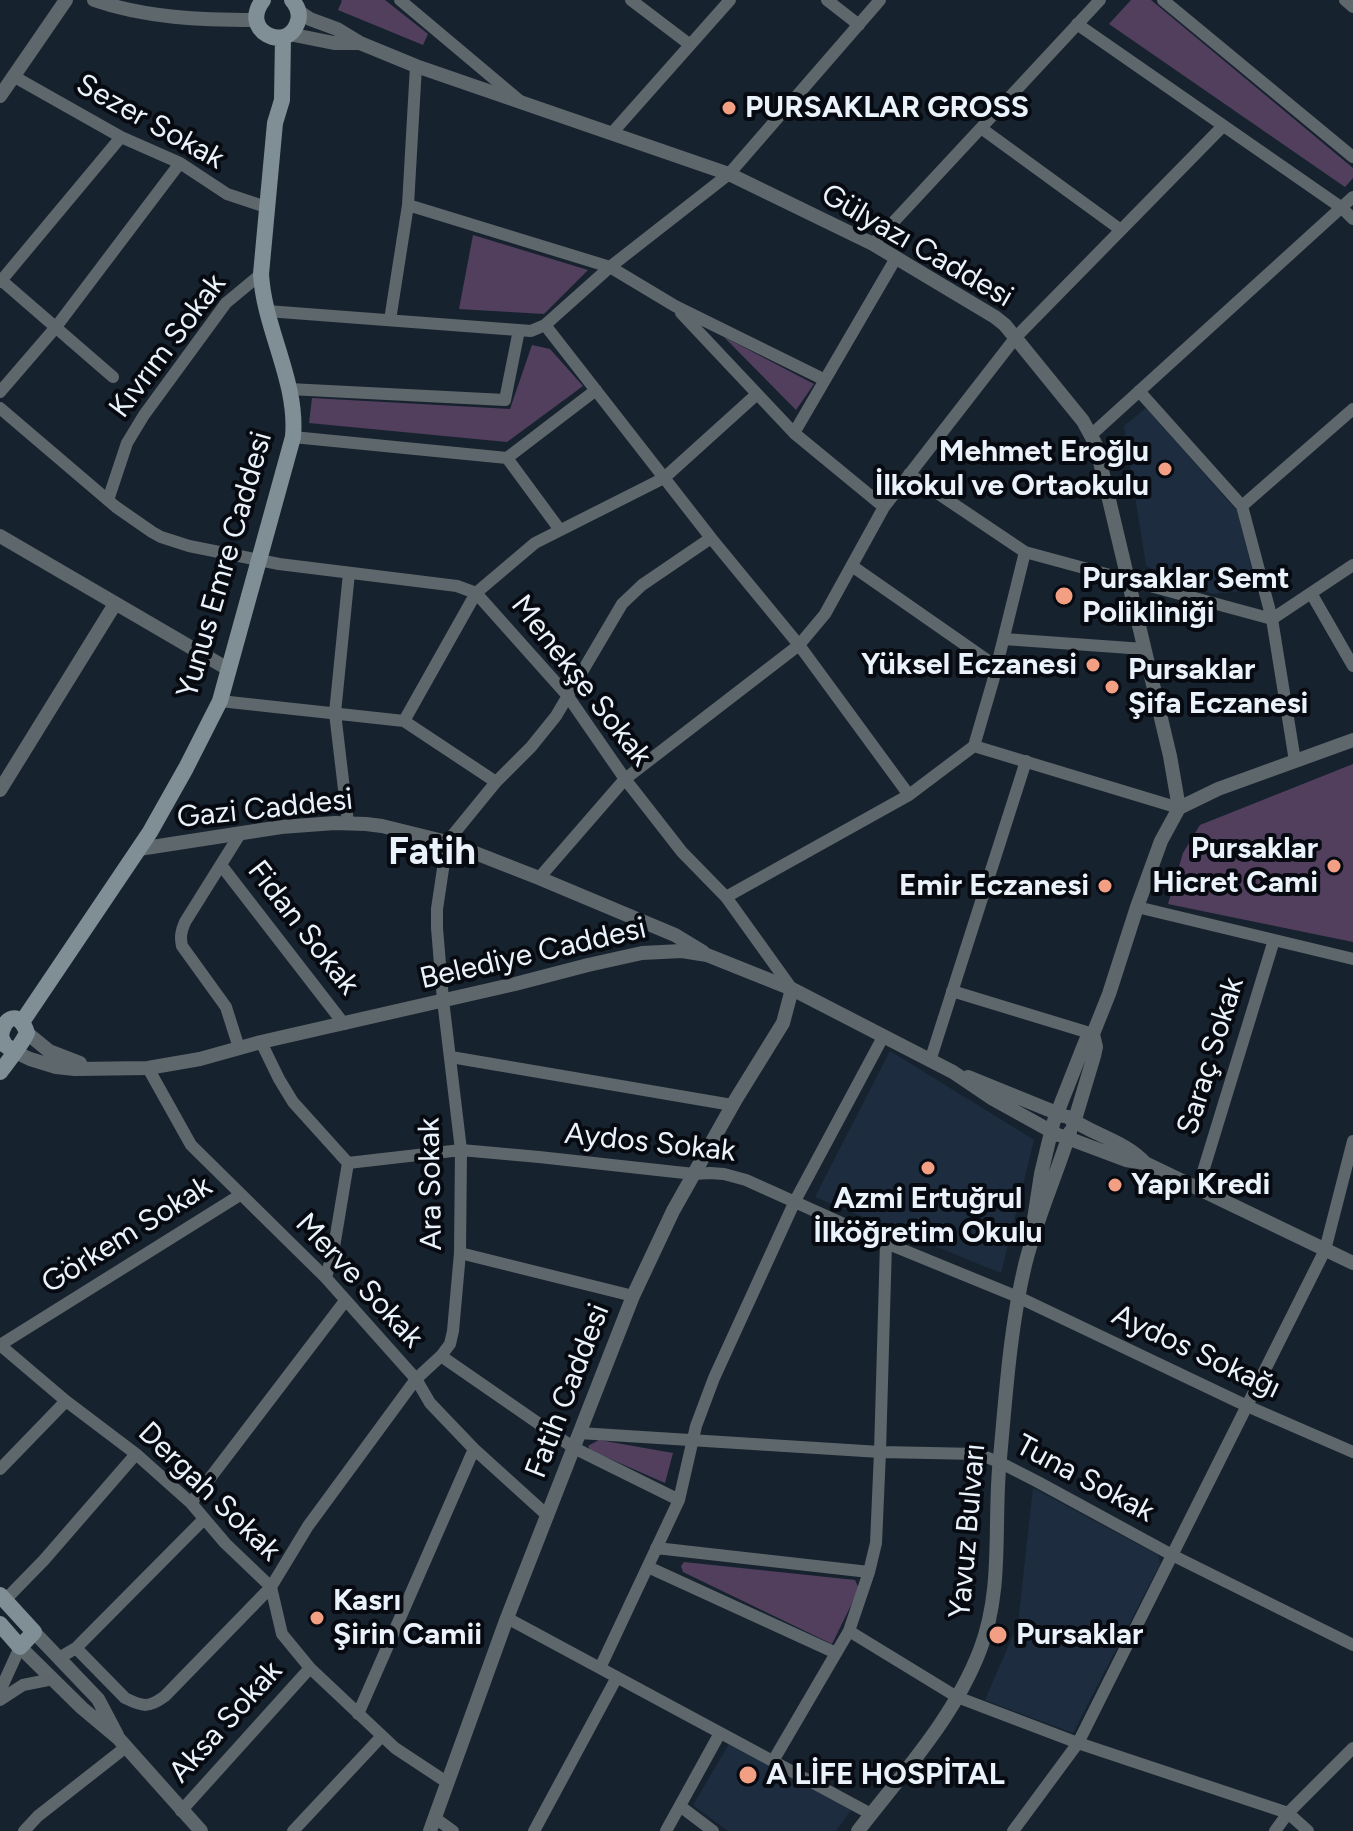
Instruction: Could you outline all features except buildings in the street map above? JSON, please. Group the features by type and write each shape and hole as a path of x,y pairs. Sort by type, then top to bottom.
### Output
{"main road":[{"path":"256,9 259,28 280,36 297,24 297,4"},
{"name":"Yunus Emre Caddesi","path":"0,1072 15,1052 24,1027 139,849 220,701 293,437 294,416 289,389 267,311 261,274 275,123 271,100 273,53 280,36"},
{"path":"15,1052 3,1041 0,1033 3,1025 14,1018 24,1027"},
{"path":"0,1624 20,1647 34,1632 2,1598"}],"street":[{"path":"0,96 66,0"},
{"path":"94,0 124,9 190,18 256,9"},
{"path":"400,0 522,102"},
{"path":"631,0 689,44"},
{"path":"612,133 730,0"},
{"path":"827,0 859,25"},
{"path":"267,311 531,331 545,325 610,267 729,174 880,0"},
{"path":"873,244 1100,0"},
{"path":"1163,0 1353,157"},
{"path":"1345,0 1353,7"},
{"path":"297,4 310,19 337,29 360,43"},
{"path":"1077,24 1342,208 1353,219"},
{"path":"280,36 360,43"},
{"name":"Gülyazı Caddesi","path":"360,43 416,66 729,174 873,244 995,317 1016,337 1091,435 1102,468 1170,756 1179,808"},
{"path":"390,320 408,205 416,66"},
{"name":"Sezer Sokak","path":"13,76 121,137 180,163 227,194 266,207"},
{"path":"539,878 625,779 799,645 825,614 884,507 1016,337 1223,126"},
{"path":"981,128 1121,230"},
{"path":"113,377 1,281 121,137"},
{"path":"0,392 56,327 180,163"},
{"path":"1091,435 1353,197"},
{"path":"408,205 610,267 675,306 825,380"},
{"path":"794,433 896,258"},
{"name":"Kıvrım Sokak","path":"108,500 127,443 140,422 226,303 261,274"},
{"path":"675,306 794,433 884,507"},
{"path":"545,325 711,538 799,645 909,795"},
{"path":"289,389 505,400 519,330"},
{"path":"293,437 507,458 596,390"},
{"path":"1139,391 1242,506 1272,619 1295,761"},
{"path":"404,721 476,593 535,543 664,478 757,394"},
{"name":"Menekşe Sokak","path":"0,408 108,500 161,537 259,560 457,586 476,593 567,695 625,779 682,852 726,897 792,989"},
{"path":"1242,506 1353,409"},
{"path":"507,458 560,530"},
{"path":"909,474 1025,552 1272,619 1353,565"},
{"path":"0,536 228,669"},
{"path":"447,842 556,716 622,604 642,585 711,538"},
{"path":"726,897 909,795 974,746 1025,552"},
{"path":"852,566 997,667"},
{"path":"348,823 335,713 349,573"},
{"path":"1311,593 1353,666"},
{"path":"0,790 115,604"},
{"path":"1004,639 1144,649"},
{"path":"220,701 404,721 496,782"},
{"path":"952,991 1093,1034 1161,841 1179,808 1218,789 1353,740"},
{"path":"974,746 1179,808"},
{"path":"930,1061 1026,761"},
{"name":"Gazi Caddesi","path":"139,849 281,827 348,823 382,826 447,842 539,878 675,935 707,955"},
{"path":"239,1048 226,1007 182,946 181,932 240,834"},
{"name":"Ara Sokak","path":"76,1648 125,1698 134,1703 149,1705 165,1696 271,1587 308,1526 416,1379 450,1344 460,1253 461,1150 443,1000 437,909 447,842"},
{"name":"Fidan Sokak","path":"221,865 344,1024"},
{"path":"1137,907 1353,959"},
{"name":"Saraç Sokak","path":"1198,1188 1274,940"},
{"name":"Belediye Caddesi","path":"15,1052 56,1067 148,1068 200,1059 642,953 669,950 707,955 792,989 953,1072 977,1089 1063,1126 1126,1160 1145,1163 1198,1188"},
{"name":"Fatih Caddesi","path":"432,1824 507,1618 633,1296 673,1211 732,1105 783,1023 792,989"},
{"name":"Belediye Caddesi","path":"24,1027 49,1051 60,1057 103,1069"},
{"name":"Yavuz Bulvarı","path":"858,1831 932,1736 957,1697 981,1649 994,1603 999,1462 1018,1297 1030,1248 1039,1187 1063,1126 1086,1040 1093,1034"},
{"path":"600,1668 679,1500 702,1406 795,1201 883,1037"},
{"path":"261,1042 293,1102 348,1163 326,1278"},
{"path":"451,1057 732,1105"},
{"name":"Merve Sokak","path":"148,1068 191,1145 326,1278 416,1379 430,1403 474,1449 548,1516"},
{"path":"1013,1831 1078,1743 1325,1250 1353,1141"},
{"name":"Aydos Sokak","path":"348,1163 461,1150 694,1174 724,1174 746,1180 886,1243 1018,1297"},
{"path":"1198,1188 1353,1263"},
{"name":"Görkem Sokak","path":"0,1345 240,1195"},
{"path":"773,1761 849,1631 876,1543 886,1243"},
{"path":"460,1253 633,1296"},
{"name":"Aydos Sokağı","path":"1018,1297 1247,1406 1353,1452"},
{"path":"191,1503 345,1301"},
{"name":"Dergah Sokak","path":"0,1345 66,1401 136,1454 191,1503 225,1543 271,1587 282,1634 310,1668 381,1737 448,1783"},
{"path":"441,1356 679,1500"},
{"path":"0,1469 66,1401"},
{"name":"Tuna Sokak","path":"577,1441 691,1441 880,1452 978,1454 999,1462 1172,1555 1353,1645"},
{"path":"358,1714 474,1449"},
{"path":"2,1598 44,1560 136,1454"},
{"path":"59,1658 76,1648 204,1519"},
{"path":"656,1548 869,1572"},
{"path":"648,1567 836,1653"},
{"path":"507,1618 871,1814"},
{"path":"849,1631 957,1697 1078,1743 1288,1813 1308,1831"},
{"path":"34,1632 98,1699 123,1743"},
{"path":"0,1691 20,1647 123,1743 201,1831"},
{"name":"Aksa Sokak","path":"181,1811 310,1668"},
{"path":"534,1831 617,1677"},
{"path":"0,1700 23,1685 53,1679"},
{"path":"666,1831 720,1733"},
{"path":"293,1831 381,1737"},
{"path":"24,1831 123,1743"},
{"path":"1275,1831 1288,1813 1353,1748"},
{"path":"680,1806 713,1831"},
{"path":"432,1824 453,1831"}],"shaded area":[{"path":"341,0 385,0 428,34 423,45 338,10"},
{"path":"1131,0 1151,0 1353,168 1353,178 1345,187 1109,24"},
{"path":"473,235 588,270 544,314 459,309"},
{"path":"724,337 814,384 796,410"},
{"path":"532,345 550,349 583,386 507,442 309,423 312,398 510,409"},
{"name":"Mehmet Eroğlu İlkokul ve Ortaokulu","path":"1146,408 1237,511 1257,589 1213,594 1165,579 1146,565 1124,426"},
{"path":"1353,764 1353,942 1168,904 1183,853 1200,825"},
{"name":"Azmi Ertuğrul İlköğretim Okulu","path":"890,1051 1034,1140 1001,1273 815,1197"},
{"path":"599,1440 673,1453 665,1483 590,1450 588,1446"},
{"path":"1033,1488 1158,1555 1160,1564 1073,1733 985,1700 1018,1624"},
{"path":"684,1562 855,1580 859,1589 832,1644 683,1572 681,1566"},
{"name":"A LİFE HOSPİTAL","path":"729,1744 851,1810 836,1831 728,1831 693,1805"}],"place":[{"name":"PURSAKLAR GROSS","path":"729,108"},
{"name":"Mehmet Eroğlu İlkokul ve Ortaokulu","path":"1165,469"},
{"name":"Pursaklar Semt Polikliniği","path":"1064,596"},
{"name":"Yüksel Eczanesi","path":"1093,665"},
{"name":"Pursaklar Şifa Eczanesi","path":"1112,687"},
{"name":"Pursaklar Hicret Cami","path":"1334,866"},
{"name":"Emir Eczanesi","path":"1105,886"},
{"name":"Azmi Ertuğrul İlköğretim Okulu","path":"928,1168"},
{"name":"Yapı Kredi","path":"1115,1185"},
{"name":"Kasrı Şirin Camii","path":"317,1618"},
{"name":"Pursaklar","path":"998,1635"},
{"name":"A LİFE HOSPİTAL","path":"748,1775"}],"district":[{"name":"Fatih","path":"432,853"}]}
